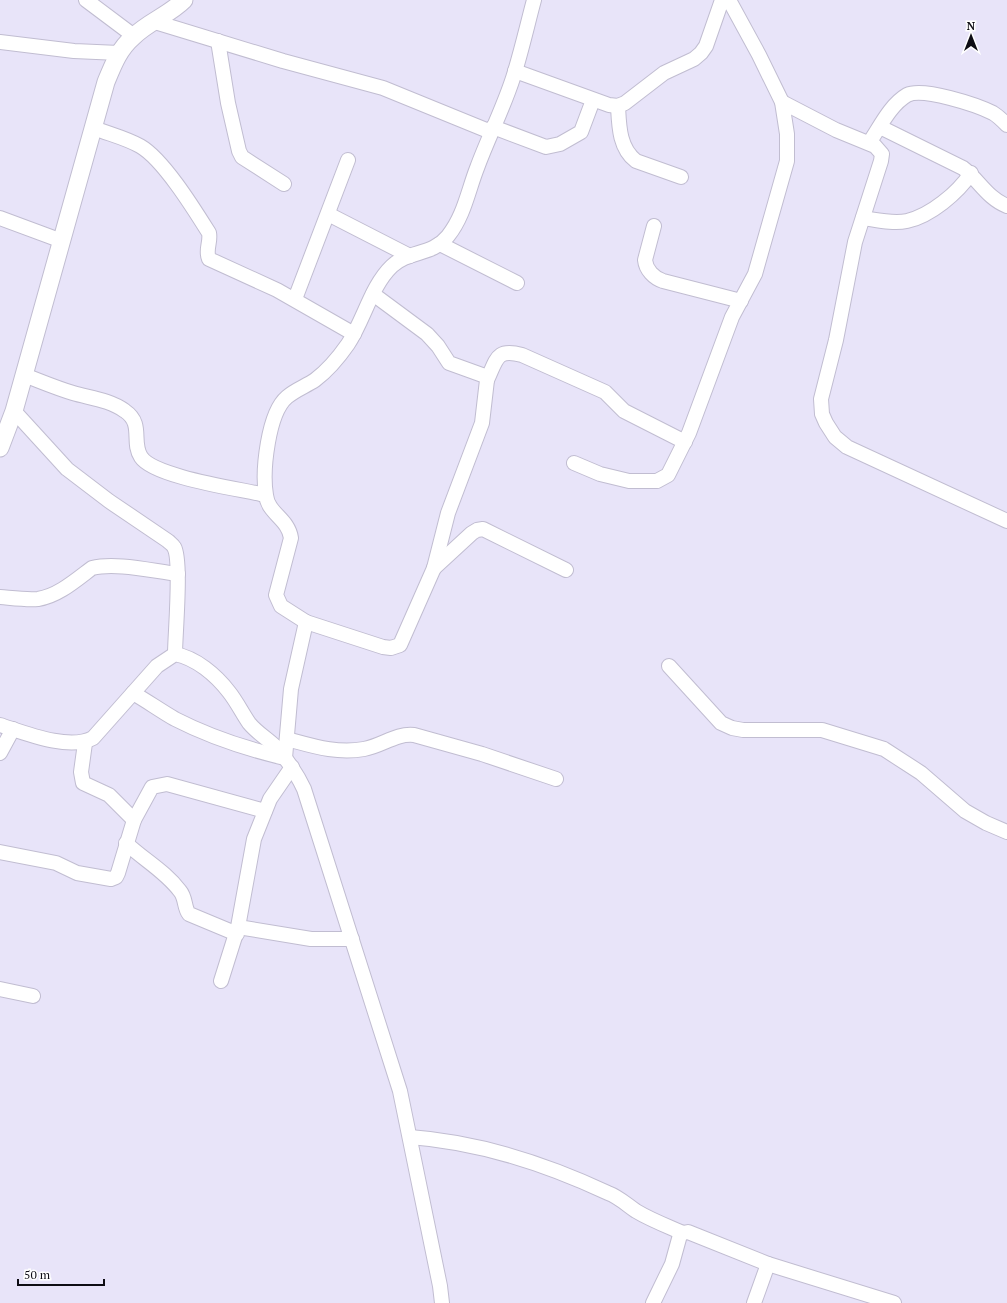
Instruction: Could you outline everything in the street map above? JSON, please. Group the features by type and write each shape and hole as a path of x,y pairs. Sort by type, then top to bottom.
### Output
{"street":[{"path":"86,0 134,36"},
{"path":"1,443 14,411 106,82 119,53 134,36 174,10 184,0"},
{"path":"534,0 515,71 461,215 448,237 429,251 400,260 392,266 373,294 348,345 322,374 288,396 277,410 271,429 266,468 266,495 268,505 273,513 286,523 290,530 291,538 278,584 276,595 277,601 281,606 306,622 383,647 396,647 403,641 434,568 448,513 482,423 487,380 498,358 502,354 511,352 522,355 605,392 624,411 685,442"},
{"path":"515,71 592,100 618,106 625,103 664,73 694,59 701,53 706,46 722,0"},
{"path":"574,463 617,479 657,481 668,475 672,470 685,442 721,344 755,274 787,161 787,134 782,102 759,55 729,0"},
{"path":"155,22 383,88 492,130 541,146 552,147 581,132 592,100"},
{"path":"218,41 228,103 239,151 242,157 284,184"},
{"path":"0,42 74,51 119,53"},
{"path":"869,143 894,106 909,94 916,92 929,93 979,108 995,114 1007,125"},
{"path":"782,102 836,130 869,143 880,150 882,154 854,249 836,340 821,399 822,414 826,423 835,437 847,447 1007,521"},
{"path":"618,106 622,142 630,157 636,161 682,177"},
{"path":"880,127 957,164 971,173 992,198 1007,206"},
{"path":"94,128 141,146 160,164 183,192 209,233 210,240 206,254 209,259 296,299 354,334"},
{"path":"296,299 348,160"},
{"path":"863,218 897,222 915,219 953,195 962,187 971,173"},
{"path":"328,214 410,256"},
{"path":"0,218 62,241"},
{"path":"654,226 645,264 654,276 663,281 741,301"},
{"path":"440,244 517,283"},
{"path":"373,294 427,334 438,346 449,363 481,374 487,380"},
{"path":"24,376 72,393 116,405 124,410 134,422 139,453 142,459 165,473 266,495"},
{"path":"14,411 67,469 108,501 168,541 174,547 177,556 178,574 175,654"},
{"path":"434,568 472,533 477,530 488,530 566,570"},
{"path":"0,597 37,599 45,597 63,589 97,566 111,566 178,574"},
{"path":"221,981 237,930 252,848 265,811 289,763 287,739 291,689 306,622"},
{"path":"0,753 7,727 32,735 70,743 85,743 93,738 157,666 175,654 185,656 196,662 216,679 228,691 249,722 289,763 304,789 400,1091 442,1303"},
{"path":"669,666 721,723 732,728 743,730 822,730 884,749 921,773 970,815 1007,832"},
{"path":"134,693 174,718 195,728 237,745 289,763"},
{"path":"287,739 326,749 353,750 378,745 404,734 414,735 482,754 556,779"},
{"path":"85,743 81,772 83,783 109,795 134,820"},
{"path":"0,852 56,863 78,873 111,879 116,877 118,873 134,820 152,787 160,784 167,784 265,811"},
{"path":"126,843 143,858 155,865 179,889 189,914 237,930 311,939 352,939"},
{"path":"0,989 33,996"},
{"path":"410,1137 435,1139 483,1149 542,1166 609,1193 647,1217 683,1233 693,1234 768,1264 894,1303"},
{"path":"653,1303 672,1264 679,1239 683,1233"},
{"path":"754,1303 768,1264"}]}
